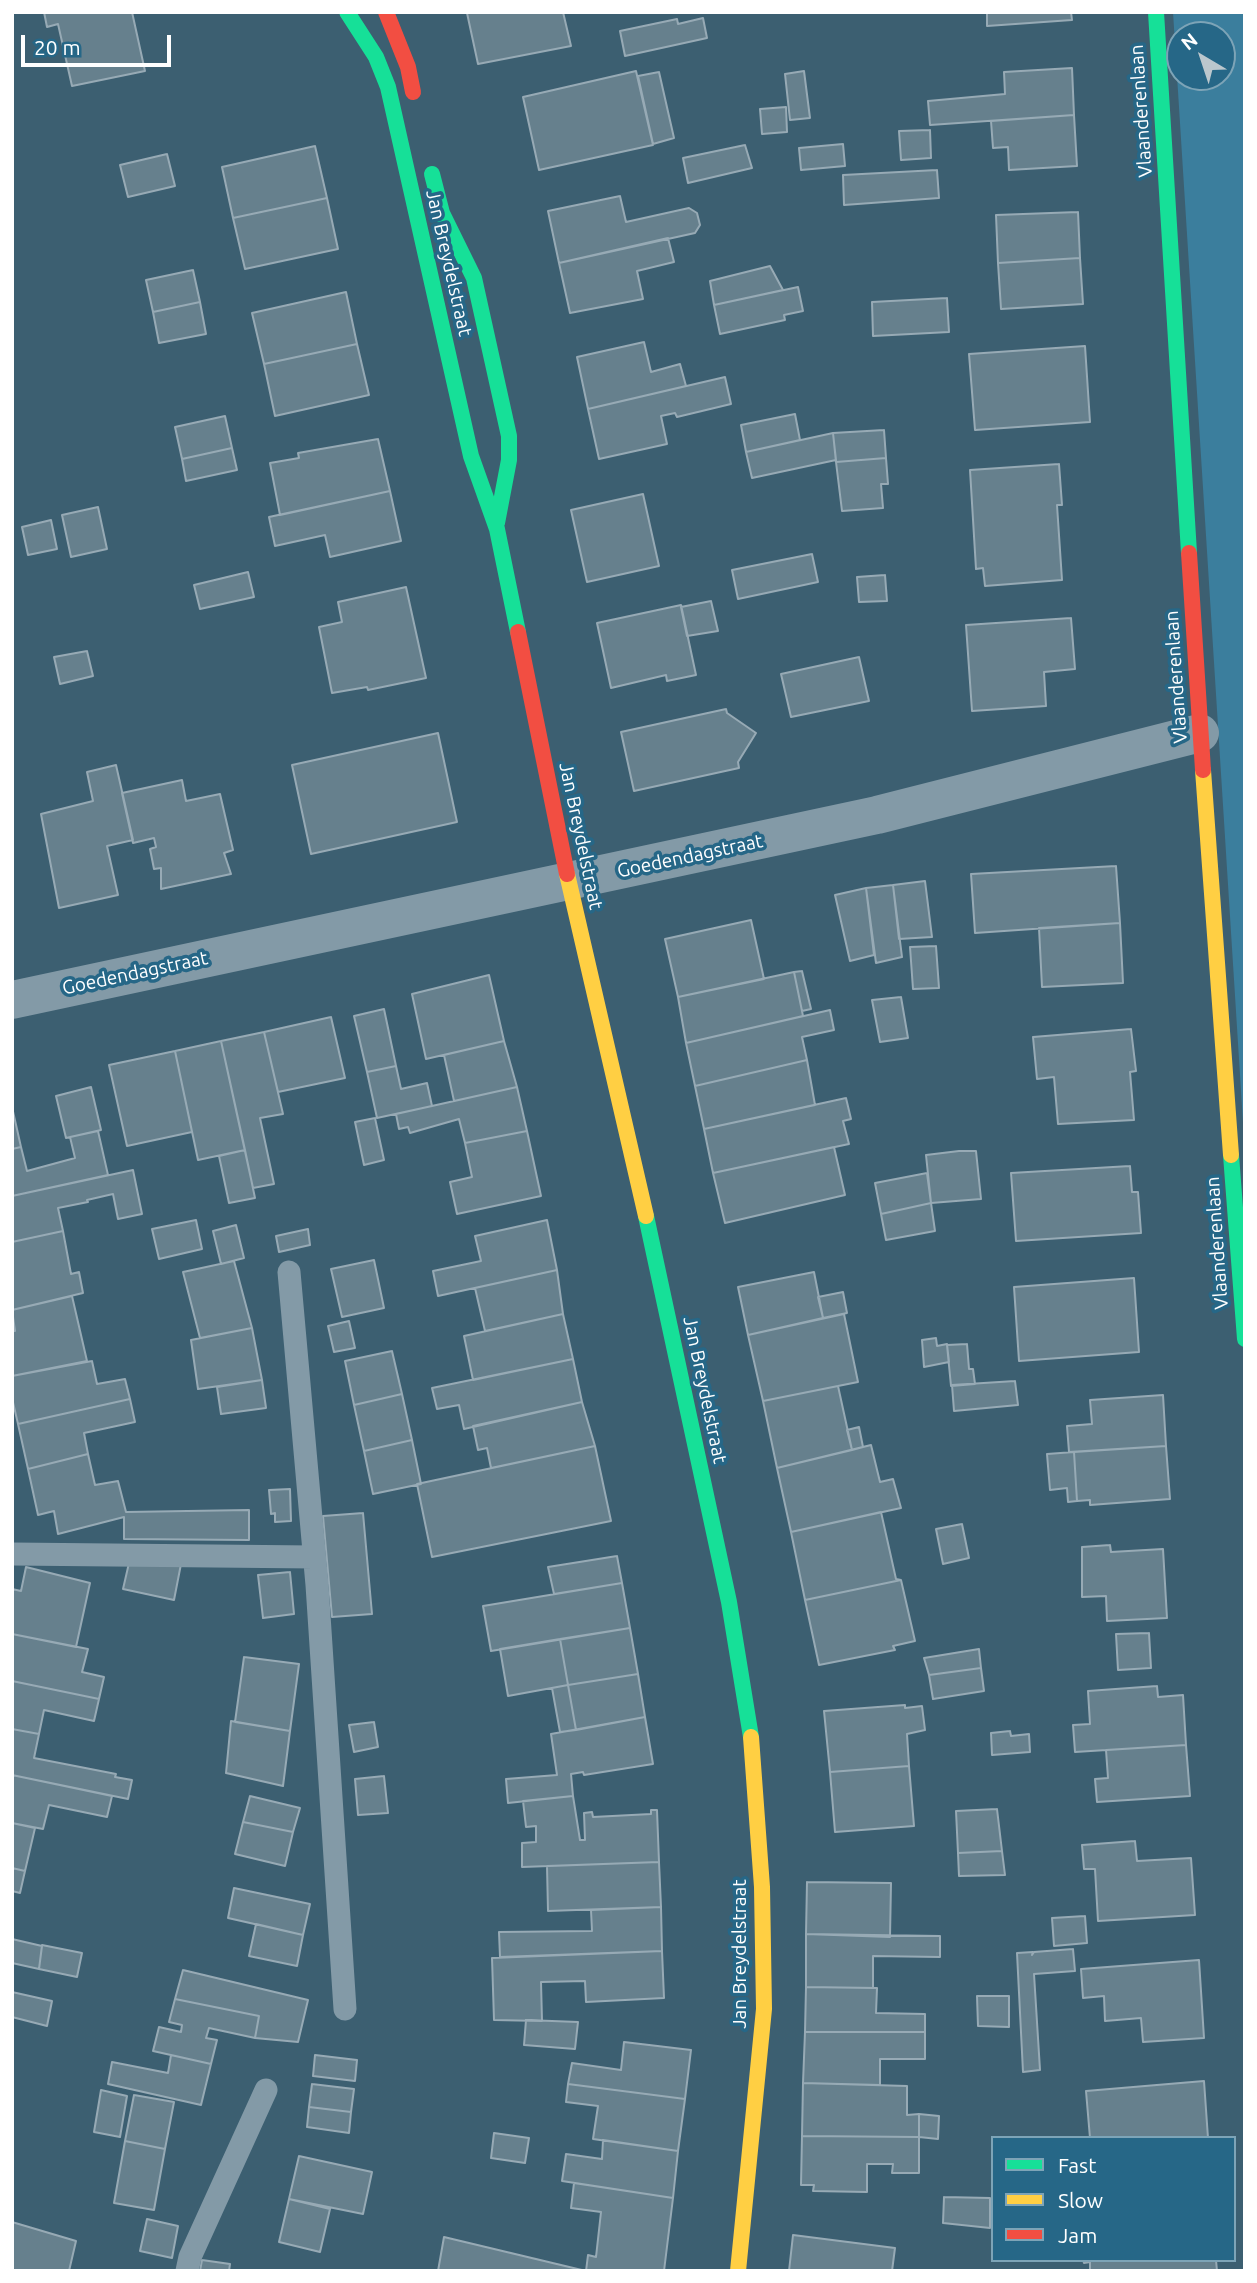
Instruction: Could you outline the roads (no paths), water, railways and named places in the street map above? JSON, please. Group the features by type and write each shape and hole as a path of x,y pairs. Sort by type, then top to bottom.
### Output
{"street":[{"name":"Jan Breydelstraat","path":"347,12 376,57 388,87 471,456 497,529 569,883 655,1256 729,1602 752,1741 762,1887 764,2010 738,2271"},
{"path":"386,12 408,68 417,108"},
{"name":"Vlaanderenlaan","path":"1156,12 1200,733 1245,1339"},
{"name":"Jan Breydelstraat","path":"429,162 442,214 474,278 509,436 509,460 497,529"},
{"name":"Goedendagstraat","path":"12,1000 877,815 1200,733"}],"lane":[{"path":"289,1272 314,1557 345,2009"},
{"path":"12,1554 314,1557"},
{"path":"187,2271 190,2257 266,2090"}]}
